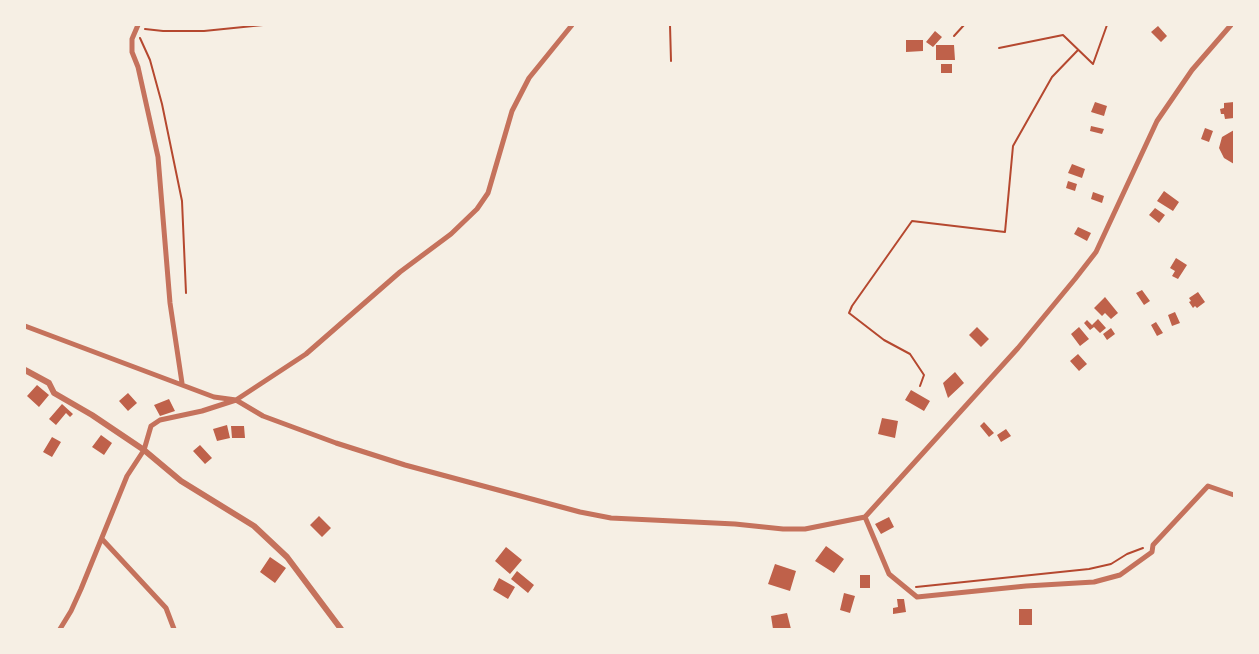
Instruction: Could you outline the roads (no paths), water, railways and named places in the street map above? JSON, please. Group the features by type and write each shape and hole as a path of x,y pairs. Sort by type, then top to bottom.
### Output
{"street":[{"path":"60,629 71,612 127,476 144,450 151,426 160,420 202,411 236,400 306,354 400,272 451,234 477,209 488,192 518,98 529,78 572,25"},
{"path":"25,326 142,371 182,383 214,397 236,400 263,416 336,443 405,465 580,512 611,518 735,524 783,529 805,529 865,517 1018,348 1080,272 1100,244 1157,121 1192,70 1231,25"},
{"path":"136,26 132,39 132,52 142,84 158,157 170,303 182,383"},
{"path":"25,370 49,383 54,393 92,415 144,450 181,481 254,526 268,537 304,577 341,629"},
{"path":"865,517 889,574 917,598 1026,586 1094,582 1120,575 1152,552 1153,545 1208,486 1234,495"},
{"path":"102,539 166,608 174,629"}]}
